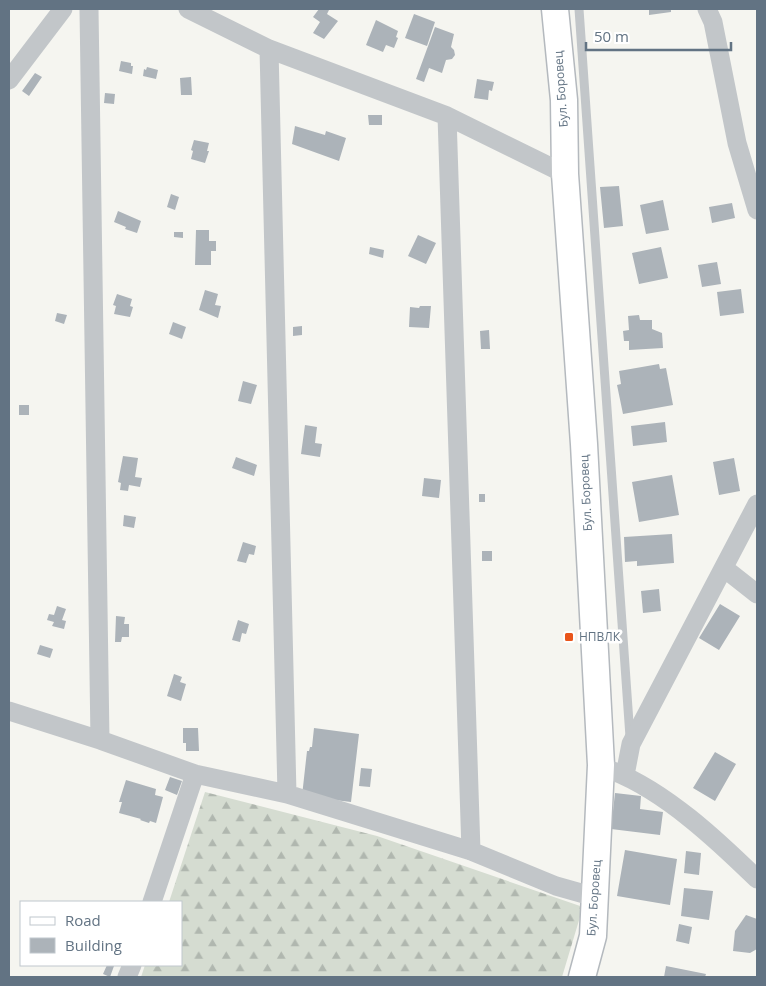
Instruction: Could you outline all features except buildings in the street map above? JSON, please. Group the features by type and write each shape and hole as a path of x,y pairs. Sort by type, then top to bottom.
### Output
{"street":[{"path":"9,80 63,9"},
{"path":"89,9 100,740"},
{"path":"188,9 269,49 447,116 565,174"},
{"name":"Бул. Боровец","path":"555,9 564,100 565,174 584,444 600,765 593,936 582,977"},
{"path":"707,9 713,22 737,143 757,210"},
{"path":"269,49 287,794"},
{"path":"447,116 471,851"},
{"path":"625,776 631,744 757,504"},
{"path":"724,568 757,594"},
{"path":"10,714 100,740 195,774 287,794 471,851 556,886 595,897"},
{"path":"600,765 656,793 727,850 757,879"},
{"path":"152,901 195,774"}],"lane":[{"path":"579,9 631,744"}],"green space":[{"path":"205,792 377,836 583,907 562,977 141,977 145,966 182,966 182,901 169,901"}],"place":[{"name":"НПВЛК","path":"569,637"}]}
